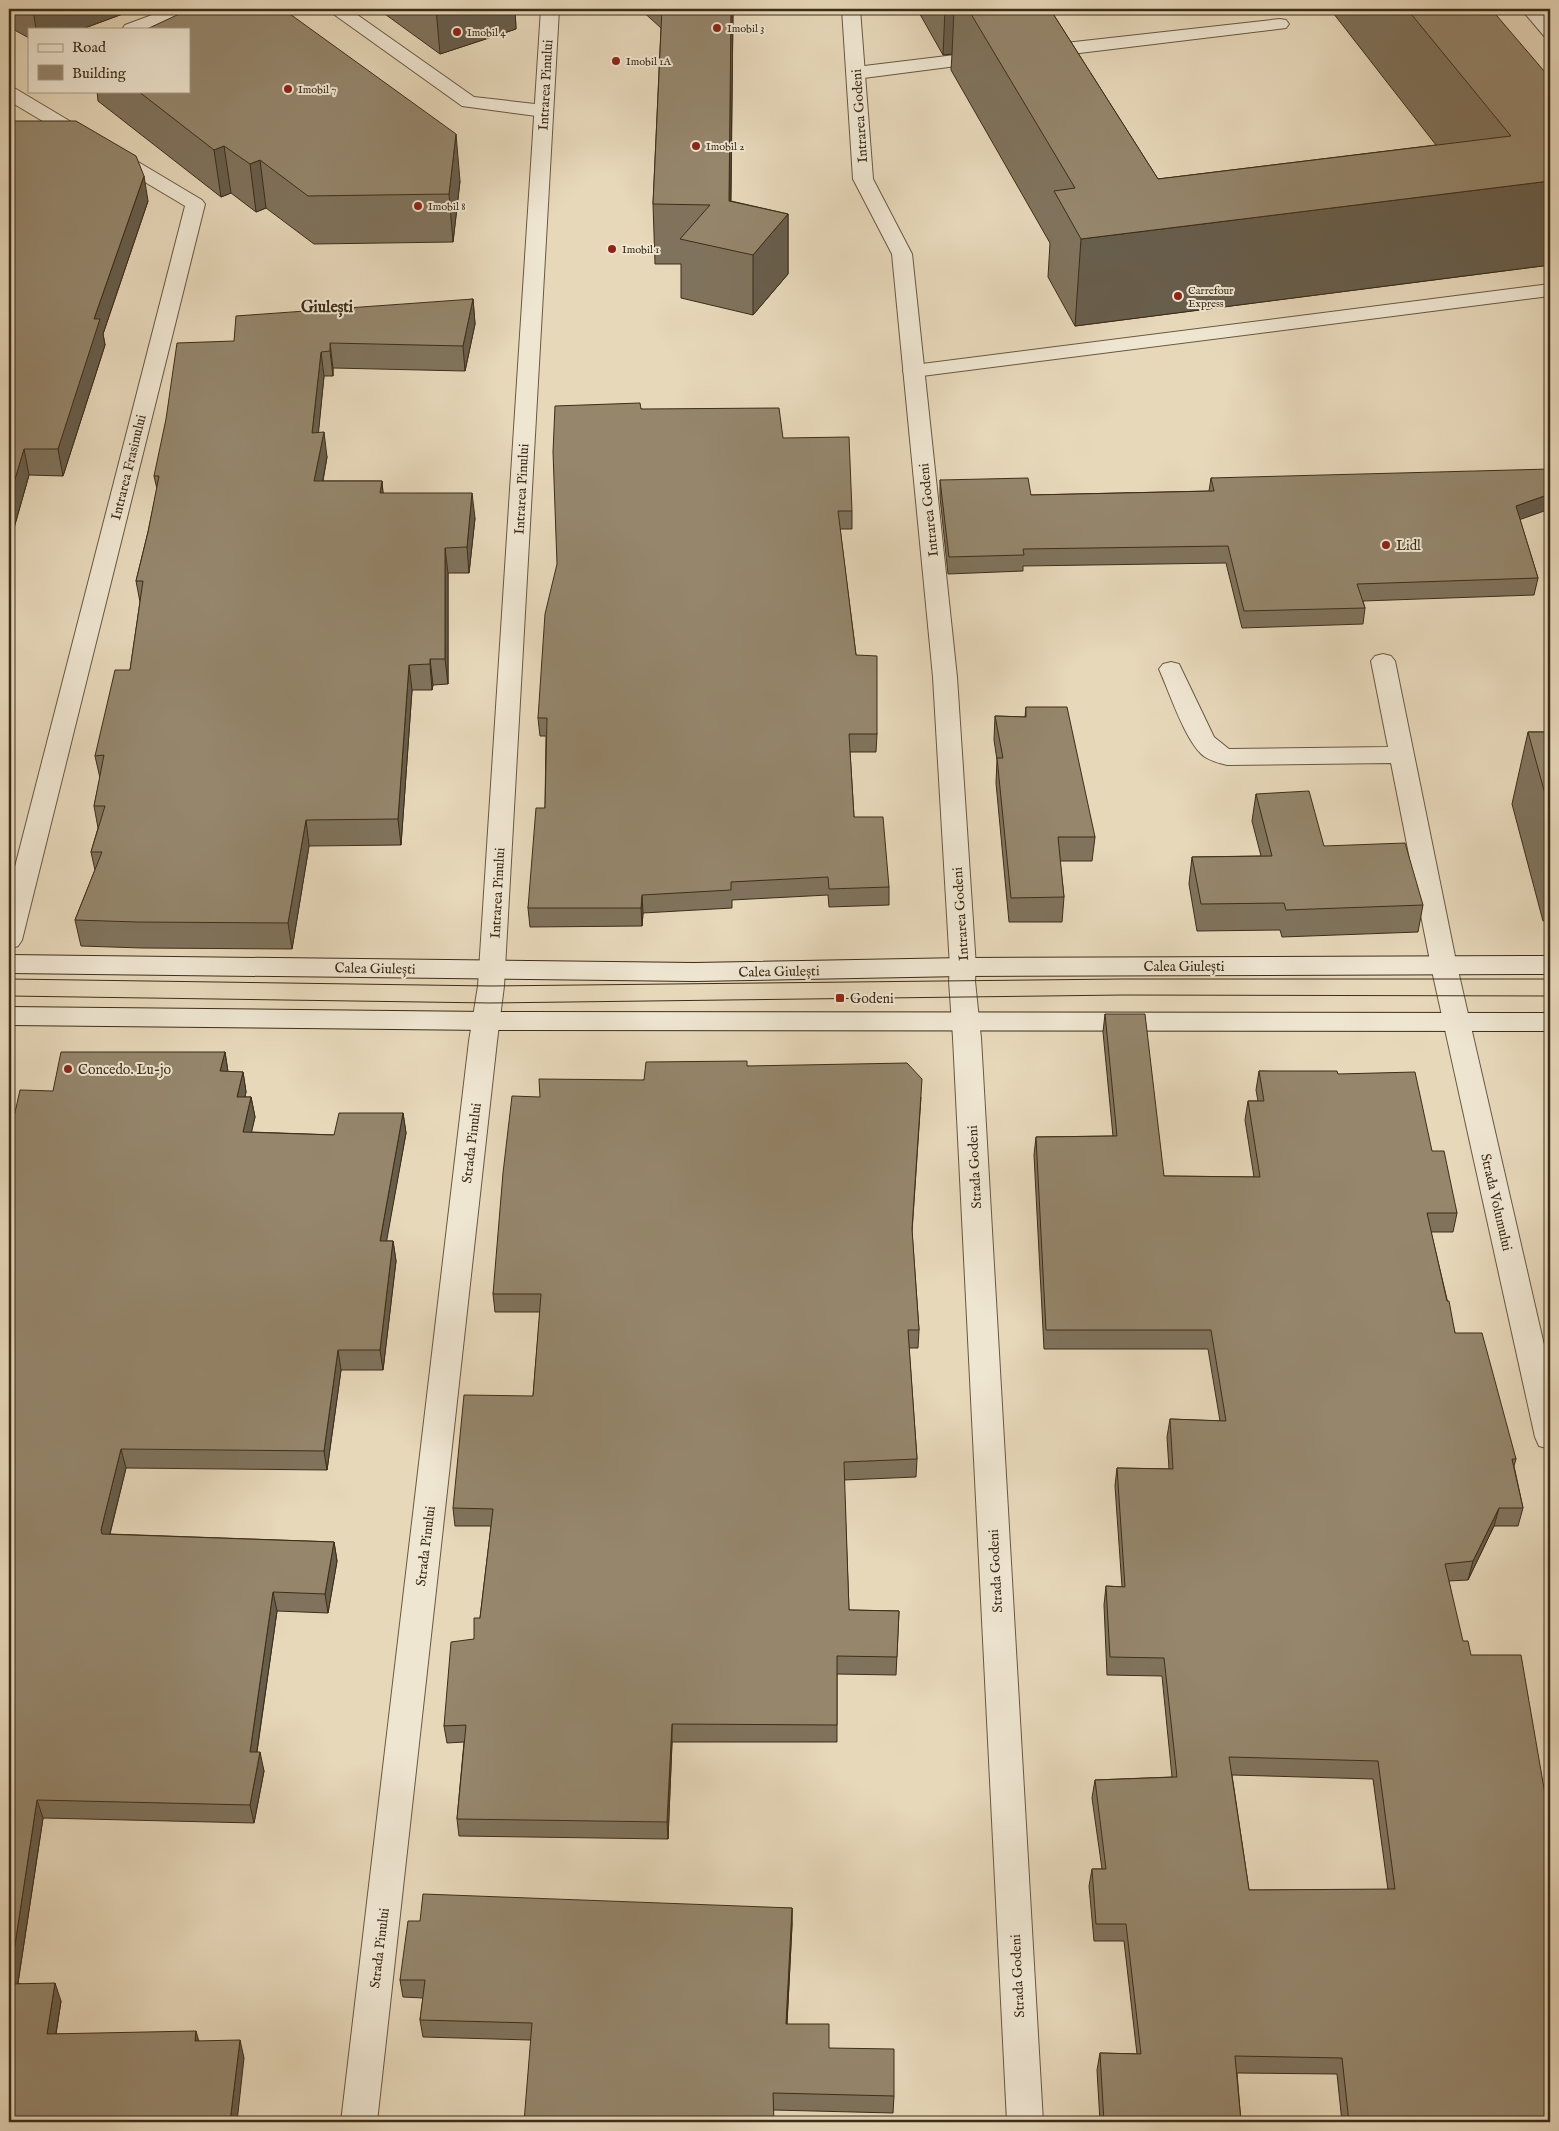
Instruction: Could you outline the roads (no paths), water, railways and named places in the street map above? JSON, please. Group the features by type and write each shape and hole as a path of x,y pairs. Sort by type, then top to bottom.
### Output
{"street":[{"path":"135,28 184,9"},
{"path":"338,9 469,102 544,111"},
{"name":"Intrarea Pinului","path":"492,970 550,9"},
{"name":"Intrarea Godeni","path":"851,9 863,179 902,254 945,677 963,967 962,980 966,1020"},
{"path":"1530,9 1550,32"},
{"path":"1025,53 1280,24"},
{"path":"856,73 1006,56"},
{"name":"Intrarea Frasinului","path":"9,92 195,204 9,940"},
{"path":"914,371 1550,290"},
{"name":"Strada Volumului","path":"1383,661 1456,1022 1550,1437"},
{"path":"1171,668 1202,739 1217,754 1226,757 1402,755"},
{"name":"Calea Giulești","path":"9,964 694,972 963,967 1550,965"},
{"name":"Strada Pinului","path":"359,2122 492,970"},
{"path":"9,1016 487,1021 1550,1022"},
{"name":"Strada Godeni","path":"966,1020 1025,2122"}],"tram line":[{"path":"9,979 491,986 1122,979 1550,979"},
{"path":"9,996 490,1003 1123,995 1550,996"}],"place":[{"name":"Imobil 3","path":"717,28"},
{"name":"Imobil 4","path":"457,32"},
{"name":"Imobil 1A","path":"616,61"},
{"name":"Imobil 7","path":"288,89"},
{"name":"Imobil 2","path":"696,146"},
{"name":"Imobil 8","path":"418,206"},
{"name":"Imobil 1","path":"612,249"},
{"name":"Carrefour Express","path":"1178,296"},
{"name":"Lidl","path":"1386,545"},
{"name":"Godeni","path":"840,998"},
{"name":"Concedo. Lu-jo","path":"68,1069"}],"district":[{"name":"Giulești","path":"327,306"}]}
